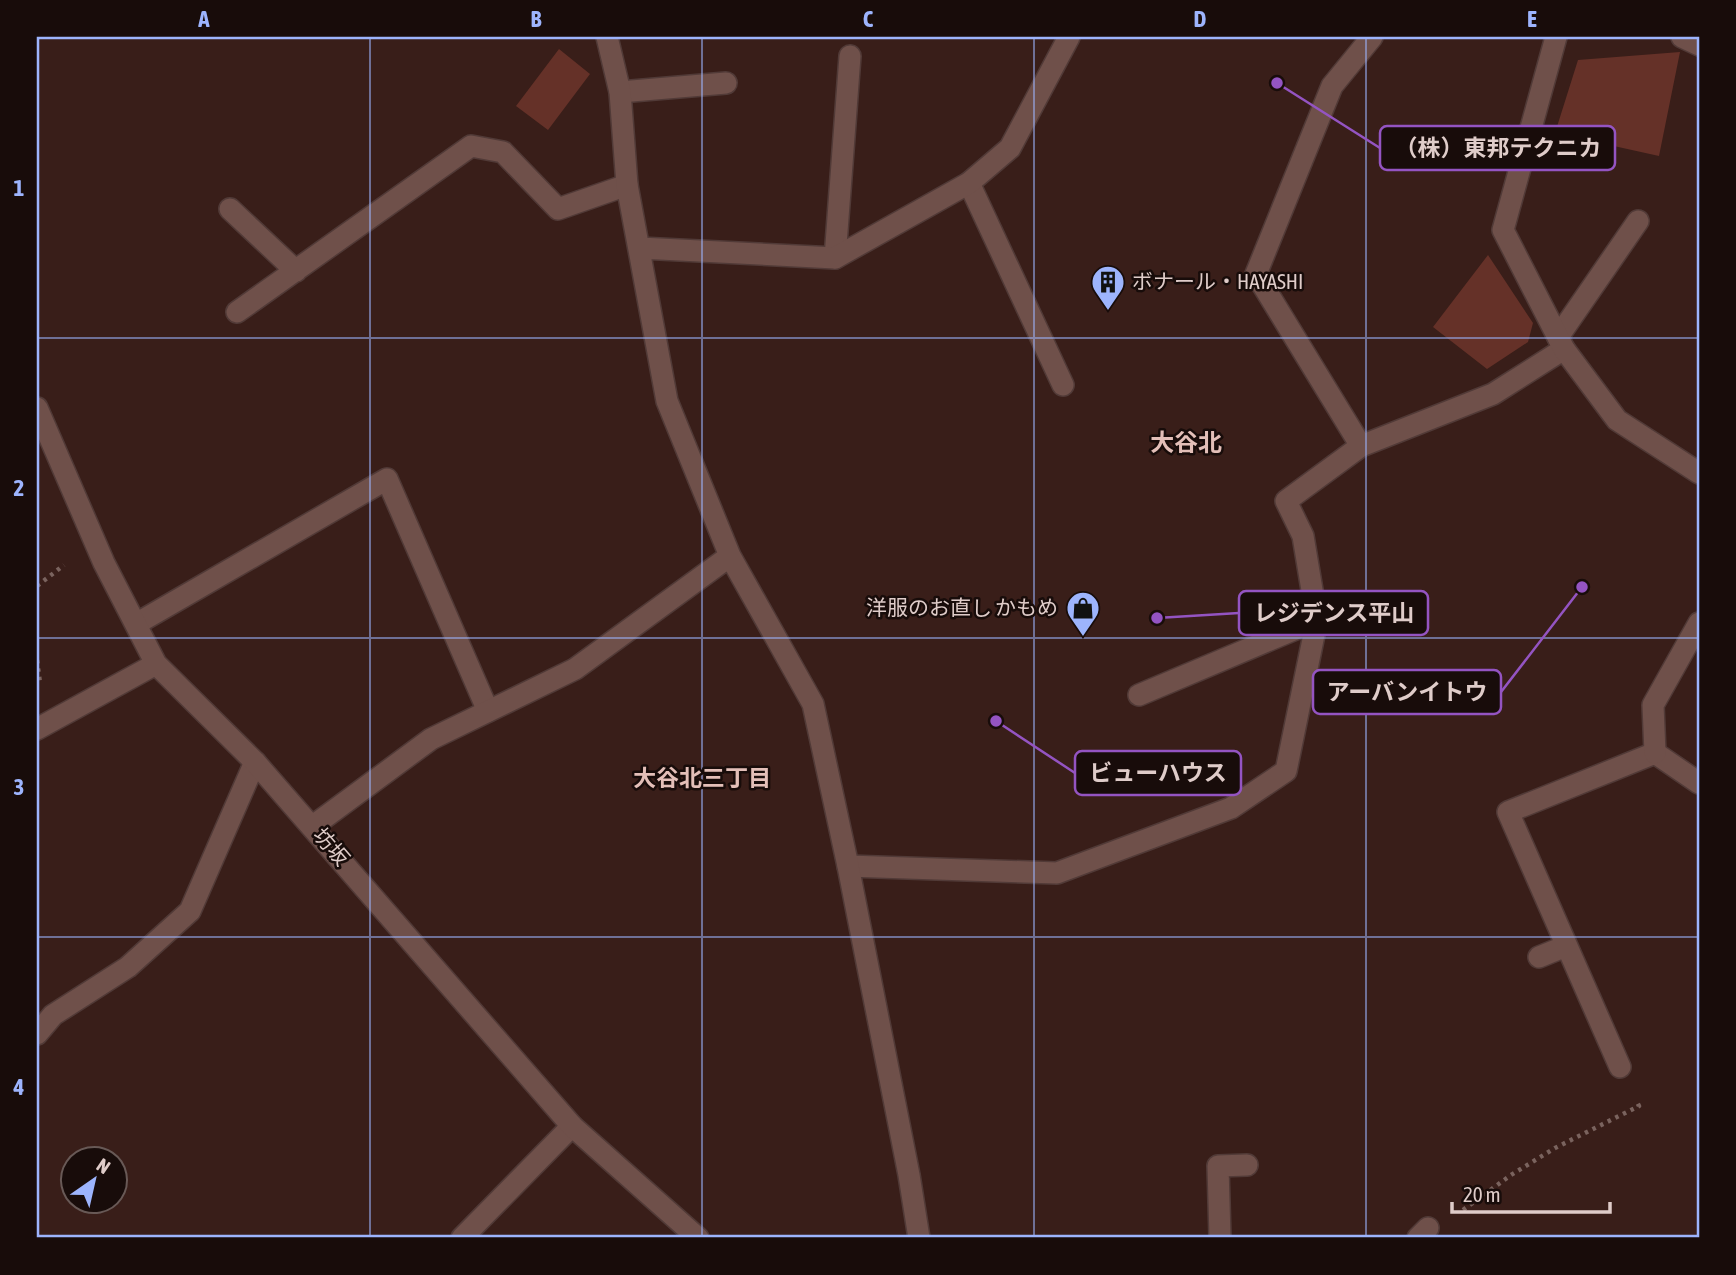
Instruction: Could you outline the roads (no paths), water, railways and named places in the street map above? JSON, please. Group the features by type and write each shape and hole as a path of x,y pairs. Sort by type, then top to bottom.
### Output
{"street":[{"path":"607,37 620,92 627,185 667,401 730,556 813,705 848,866 919,1238"},
{"path":"640,248 835,258 969,183 1010,148 1069,37"},
{"path":"1361,446 1256,274 1332,86 1371,37"},
{"path":"1556,37 1503,230 1561,343 1617,420 1699,473"},
{"path":"1682,37 1699,45"},
{"path":"835,258 850,57"},
{"path":"620,92 726,83"},
{"path":"237,312 471,146 503,152 558,209 627,185"},
{"path":"969,183 1063,385"},
{"path":"230,209 296,271"},
{"path":"848,866 1057,873 1231,808 1286,771 1317,620 1303,536 1286,501 1361,446 1493,394 1561,343 1639,221"},
{"name":"坊坂","path":"37,408 44,449 156,664 256,762 572,1126 698,1238"},
{"path":"136,624 387,479 488,711"},
{"path":"313,826 430,739 575,669 730,556"},
{"path":"1139,695 1317,620"},
{"path":"1655,753 1653,705 1699,623"},
{"path":"37,729 156,664"},
{"path":"1655,753 1699,783"},
{"path":"1620,1067 1508,813 1655,753"},
{"path":"37,1034 53,1015 128,967 190,911 256,762"},
{"path":"1539,957 1566,946"},
{"path":"462,1238 572,1126"},
{"path":"1220,1238 1218,1166 1248,1165"}],"place":[{"name":"（株）東邦テクニカ","path":"1277,83"},
{"name":"ボナール・HAYASHI","path":"1108,312"},
{"name":"アーバンイトウ","path":"1582,587"},
{"name":"レジデンス平山","path":"1157,618"},
{"name":"洋服のお直し かもめ","path":"1083,638"},
{"name":"ビューハウス","path":"996,721"}],"district":[{"name":"大谷北","path":"1186,443"},
{"name":"大谷北三丁目","path":"702,778"}]}
